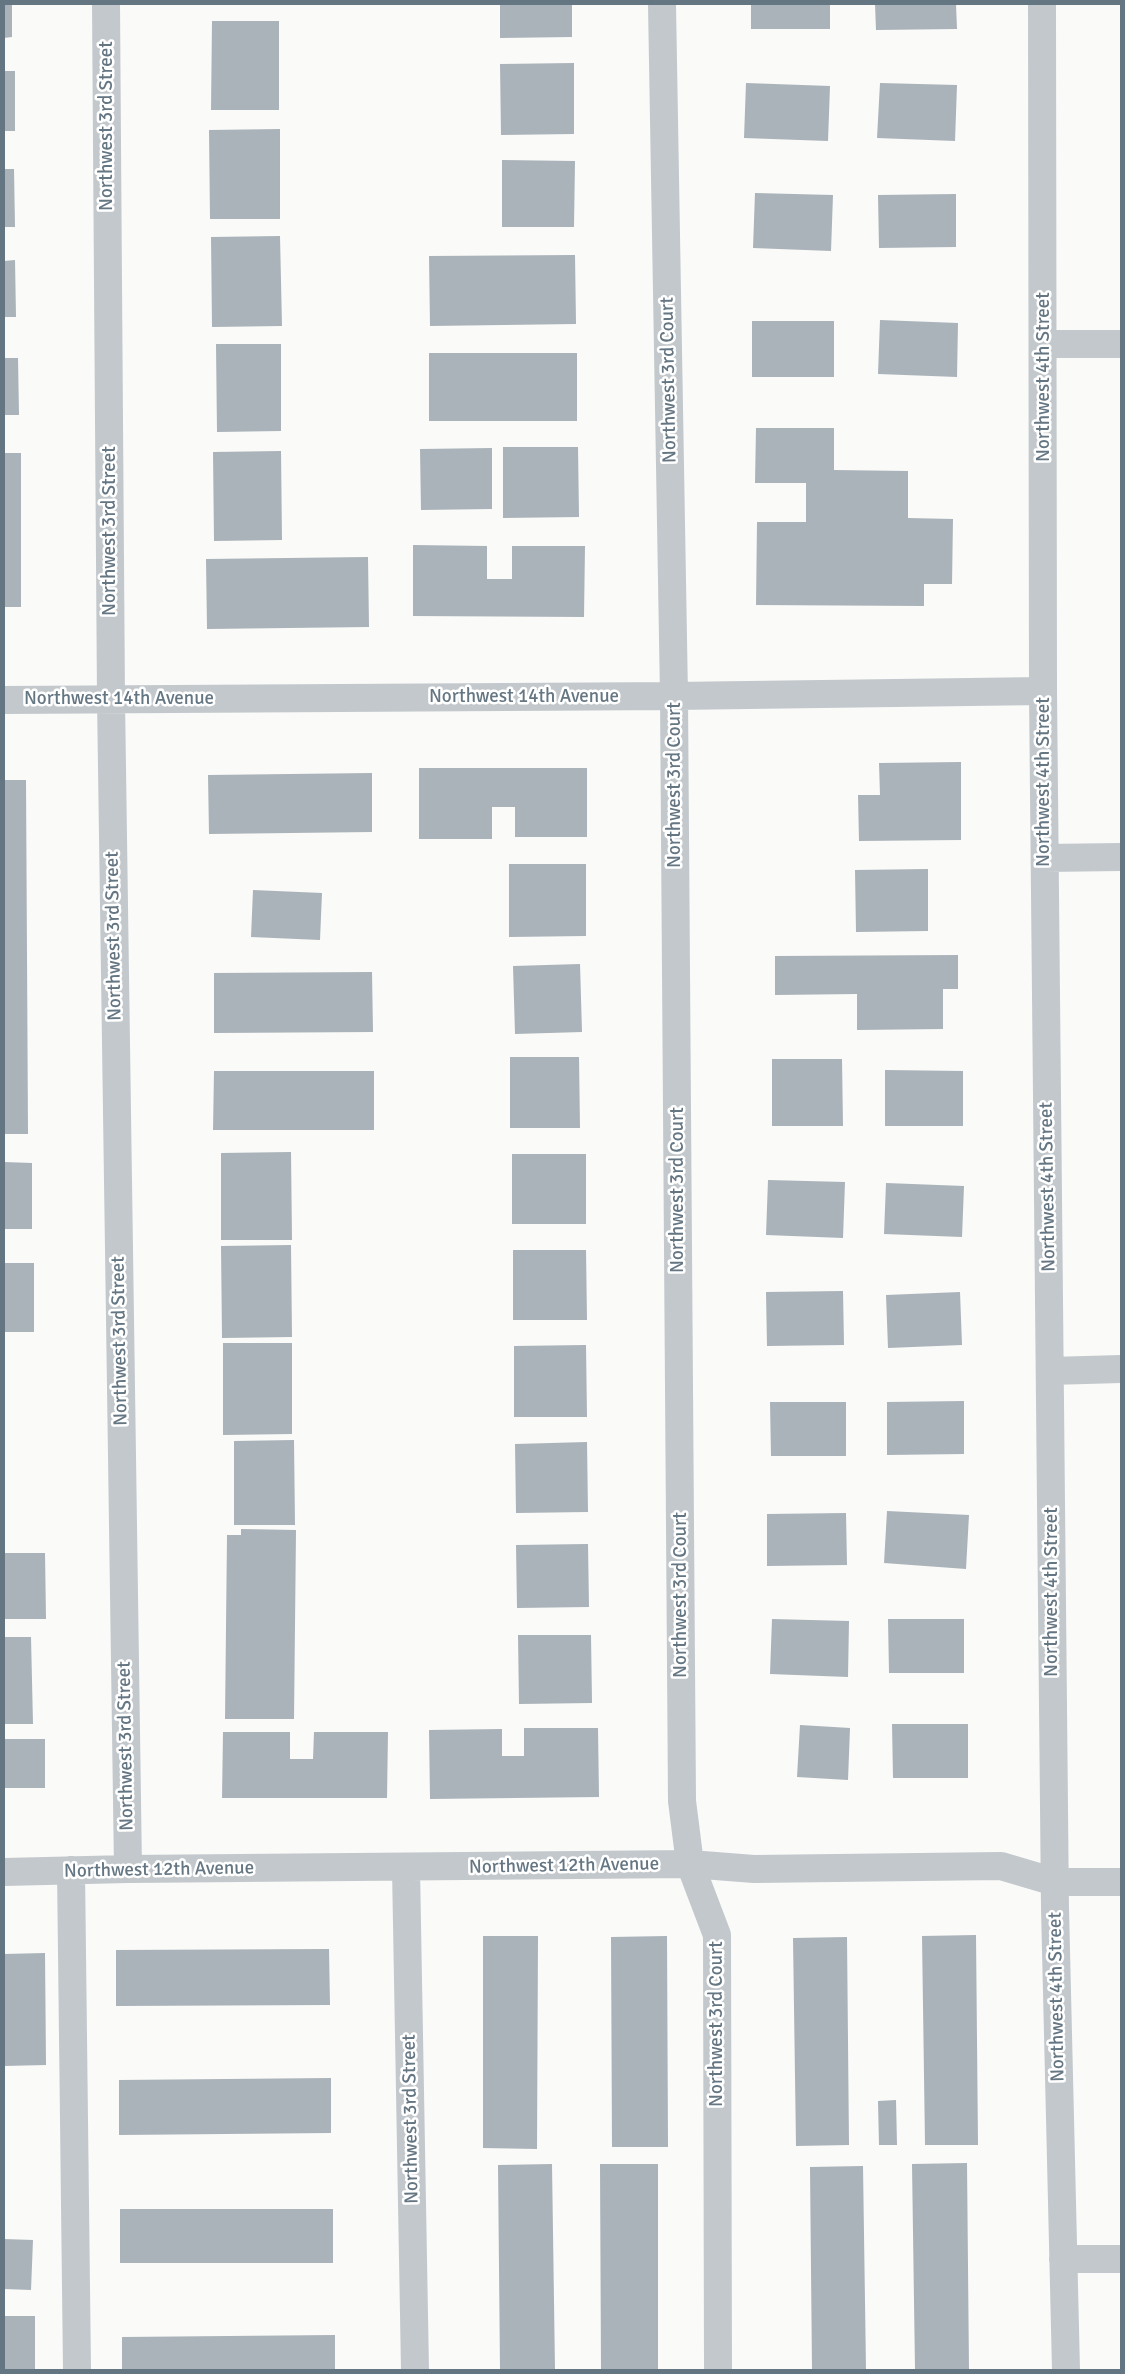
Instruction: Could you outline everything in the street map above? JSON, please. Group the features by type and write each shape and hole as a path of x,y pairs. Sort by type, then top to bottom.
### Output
{"street":[{"name":"Northwest 3rd Street","path":"106,4 110,699 128,1869"},
{"name":"Northwest 3rd Court","path":"662,4 674,696 682,1800 690,1864 717,1935 718,2370"},
{"name":"Northwest 4th Street","path":"1042,4 1044,344 1043,691 1055,1882 1066,2370"},
{"path":"1044,344 1121,344"},
{"name":"Northwest 14th Avenue","path":"4,700 674,696 1043,691"},
{"path":"1045,858 1121,857"},
{"path":"1050,1370 1121,1369"},
{"name":"Northwest 12th Avenue","path":"4,1872 128,1869 690,1864 754,1869 1001,1866 1055,1882 1121,1882"},
{"name":"Northwest 3rd Street","path":"406,1868 415,2370"},
{"path":"71,1870 77,2370"},
{"path":"1063,2259 1121,2259"}],"building":[{"path":"4,4 12,4 12,37 4,38"},
{"path":"500,4 572,4 572,37 500,38"},
{"path":"751,4 830,4 830,29 751,29"},
{"path":"875,4 956,4 957,29 876,30"},
{"path":"212,21 279,21 279,110 211,110"},
{"path":"574,63 574,134 501,135 500,64"},
{"path":"4,71 15,71 15,131 4,131"},
{"path":"746,83 830,86 828,141 744,138"},
{"path":"880,83 957,85 955,141 877,138"},
{"path":"280,129 280,219 210,219 209,130"},
{"path":"502,160 575,161 574,227 502,227"},
{"path":"4,169 14,169 15,227 4,227"},
{"path":"755,193 833,195 831,251 753,248"},
{"path":"956,194 956,247 879,248 878,195"},
{"path":"280,236 282,326 212,327 211,237"},
{"path":"575,255 576,324 430,326 429,256"},
{"path":"15,260 16,317 4,317 4,261"},
{"path":"880,320 958,323 957,377 878,374"},
{"path":"752,321 834,321 834,377 752,377"},
{"path":"216,344 281,344 281,431 217,432"},
{"path":"429,353 577,353 577,421 429,421"},
{"path":"4,358 18,358 19,415 4,415"},
{"path":"756,428 834,428 834,470 908,471 908,518 953,519 952,584 924,584 924,606 756,605 757,522 806,522 806,483 755,483"},
{"path":"503,447 578,447 579,517 503,518"},
{"path":"492,448 492,509 421,510 420,449"},
{"path":"281,451 282,540 214,541 213,452"},
{"path":"4,453 21,453 21,607 4,607"},
{"path":"413,545 487,546 487,579 512,579 512,546 585,546 584,617 413,616"},
{"path":"368,557 369,627 207,629 206,559"},
{"path":"961,762 961,840 859,841 858,795 880,795 879,763"},
{"path":"419,768 587,768 587,837 515,837 515,807 492,807 492,839 419,839"},
{"path":"372,773 372,832 209,834 208,775"},
{"path":"4,780 26,780 28,1134 4,1134"},
{"path":"509,864 586,864 586,936 509,937"},
{"path":"928,869 928,931 856,932 855,870"},
{"path":"253,890 322,893 320,940 251,937"},
{"path":"958,955 958,989 943,989 943,1029 857,1030 857,994 775,995 775,956"},
{"path":"580,964 582,1032 515,1034 513,966"},
{"path":"372,972 373,1032 214,1033 214,973"},
{"path":"510,1057 579,1057 580,1128 510,1128"},
{"path":"772,1059 842,1059 843,1126 772,1126"},
{"path":"885,1070 963,1071 963,1126 885,1126"},
{"path":"214,1071 374,1071 374,1130 213,1130"},
{"path":"291,1152 292,1240 221,1240 221,1153"},
{"path":"512,1154 586,1154 586,1224 512,1224"},
{"path":"4,1162 32,1163 32,1229 4,1229"},
{"path":"768,1180 845,1182 843,1238 766,1235"},
{"path":"886,1183 964,1186 962,1237 884,1234"},
{"path":"291,1245 292,1337 222,1338 221,1246"},
{"path":"513,1250 586,1250 587,1320 513,1320"},
{"path":"4,1263 34,1263 34,1332 4,1332"},
{"path":"843,1291 844,1345 767,1346 766,1292"},
{"path":"960,1292 962,1345 888,1348 886,1295"},
{"path":"223,1343 292,1343 292,1434 223,1435"},
{"path":"586,1345 587,1417 514,1417 514,1346"},
{"path":"964,1401 964,1454 887,1455 887,1402"},
{"path":"770,1402 846,1402 846,1456 771,1456"},
{"path":"294,1440 295,1525 234,1525 234,1441"},
{"path":"587,1442 588,1512 516,1513 515,1444"},
{"path":"887,1511 969,1515 966,1569 884,1563"},
{"path":"846,1513 847,1565 767,1566 767,1514"},
{"path":"241,1529 296,1530 294,1719 225,1719 227,1535 241,1535"},
{"path":"588,1544 589,1607 517,1608 516,1545"},
{"path":"4,1553 45,1553 46,1619 4,1619"},
{"path":"772,1619 849,1621 848,1677 770,1674"},
{"path":"888,1619 964,1619 964,1673 889,1673"},
{"path":"518,1635 591,1635 592,1703 519,1704"},
{"path":"4,1637 31,1637 33,1724 4,1724"},
{"path":"892,1724 968,1724 968,1778 893,1778"},
{"path":"800,1725 850,1728 848,1780 797,1777"},
{"path":"524,1728 598,1728 599,1797 430,1799 429,1730 502,1729 502,1756 524,1756"},
{"path":"223,1732 290,1732 290,1759 313,1759 314,1732 388,1732 387,1798 222,1798"},
{"path":"4,1739 45,1739 45,1788 4,1788"},
{"path":"976,1935 978,2145 925,2145 922,1936"},
{"path":"483,1936 538,1936 537,2149 483,2148"},
{"path":"667,1936 668,2147 612,2147 611,1937"},
{"path":"847,1937 849,2145 796,2146 793,1938"},
{"path":"329,1949 330,2005 116,2006 116,1950"},
{"path":"45,1953 46,2065 4,2066 4,1954"},
{"path":"331,2078 331,2133 119,2135 119,2080"},
{"path":"896,2100 897,2145 879,2145 878,2101"},
{"path":"967,2163 969,2370 915,2370 912,2164"},
{"path":"552,2164 555,2370 500,2370 498,2165"},
{"path":"600,2164 658,2164 658,2370 601,2370"},
{"path":"863,2166 866,2370 812,2370 810,2167"},
{"path":"120,2209 333,2209 333,2263 120,2263"},
{"path":"4,2239 33,2240 31,2290 4,2289"},
{"path":"4,2316 35,2316 35,2370 4,2370"},
{"path":"335,2335 335,2370 122,2370 122,2337"}]}
